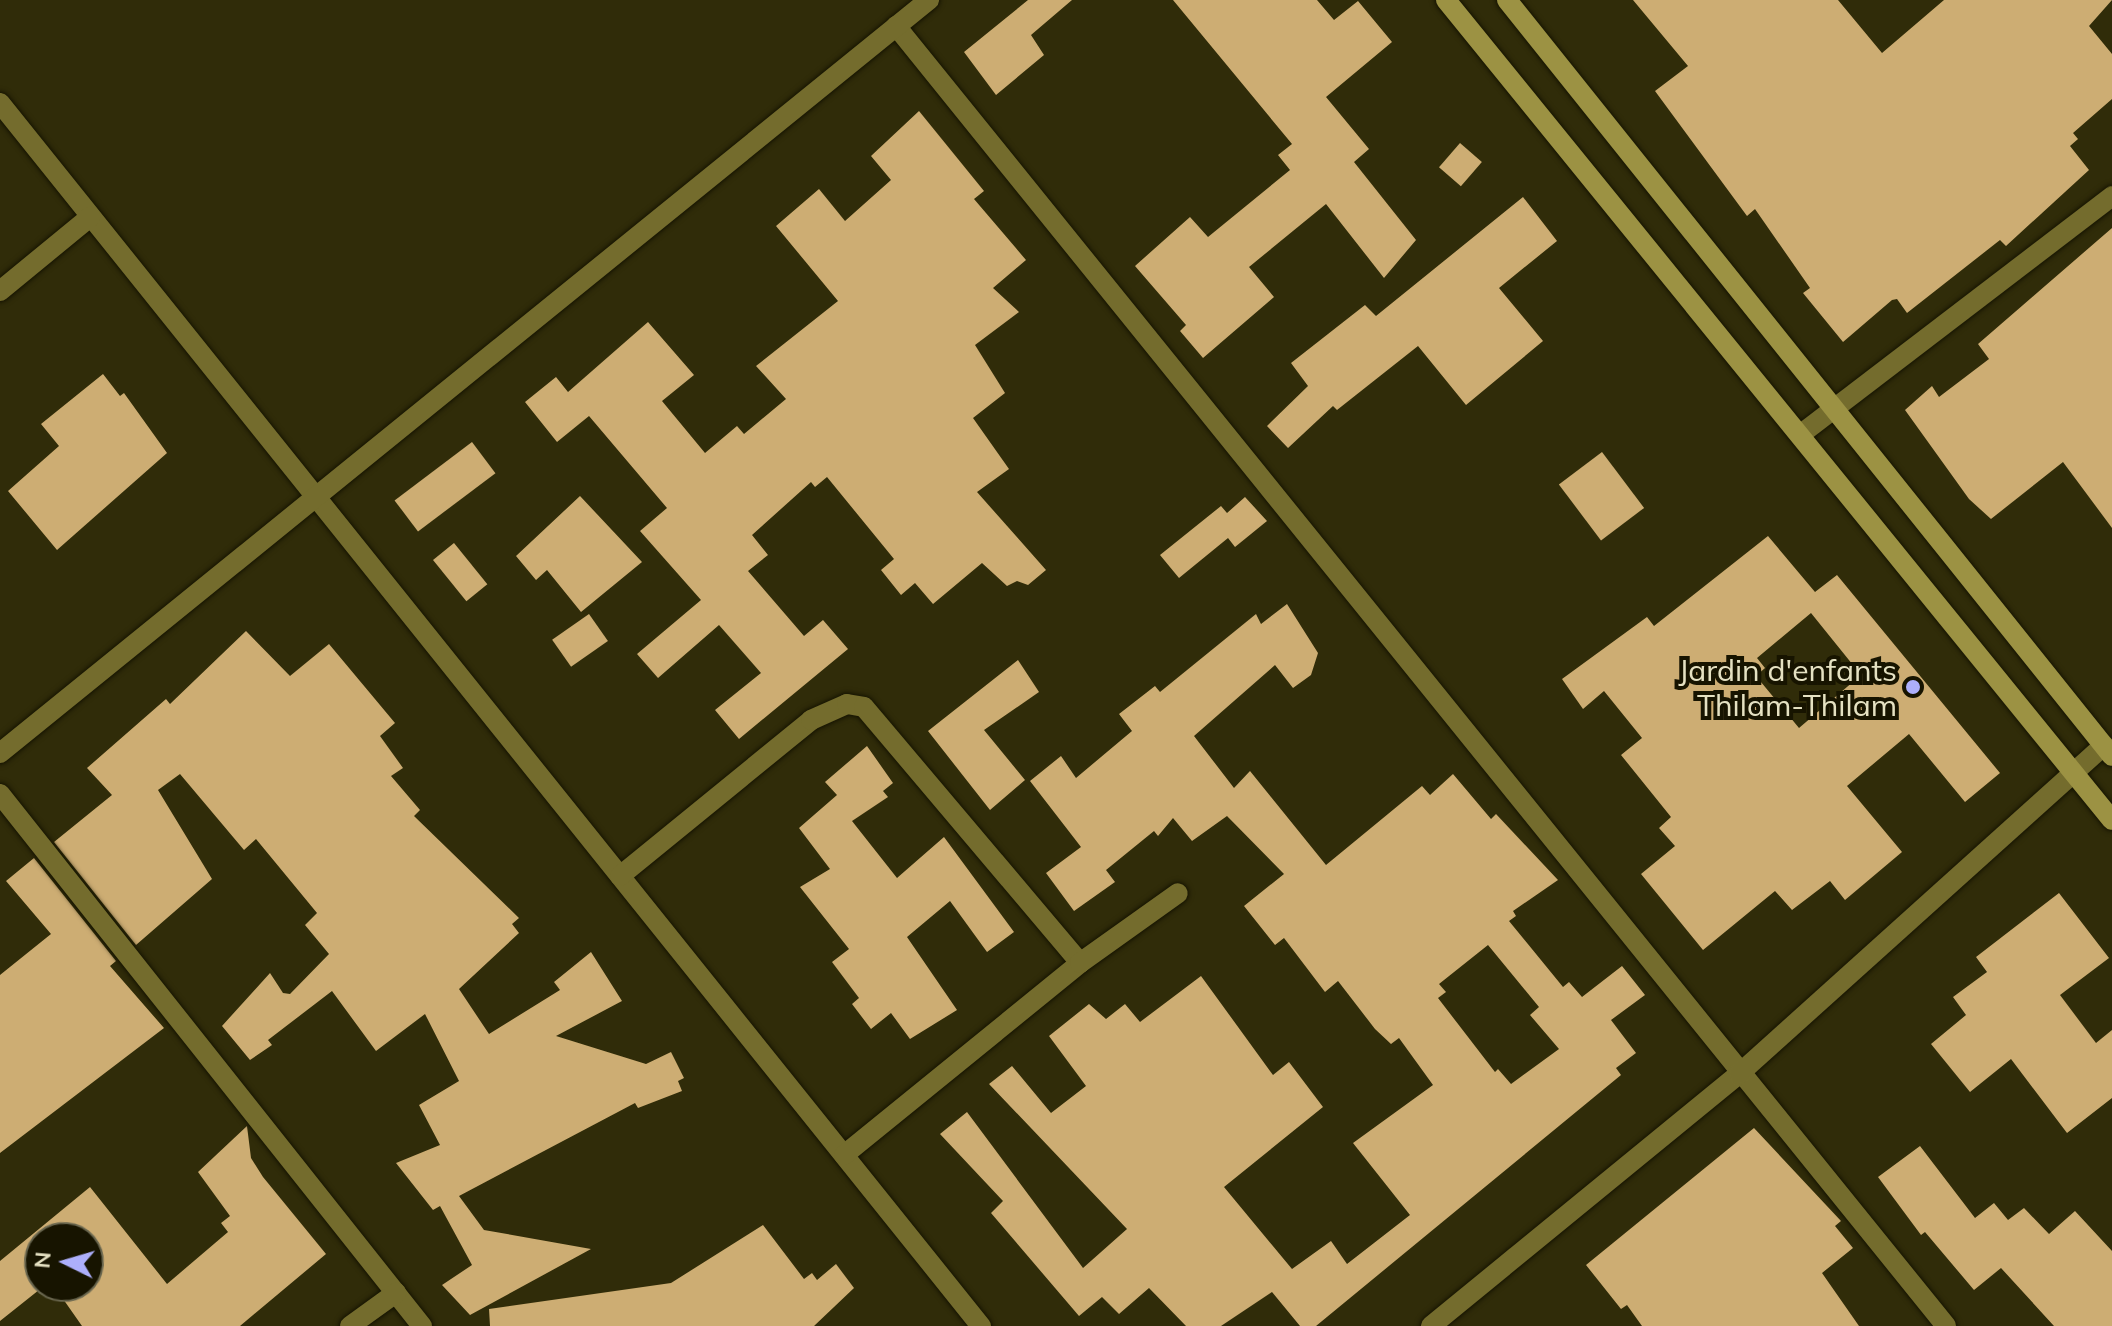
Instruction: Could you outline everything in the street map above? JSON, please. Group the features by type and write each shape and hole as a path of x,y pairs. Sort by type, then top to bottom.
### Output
{"main road":[{"path":"1446,0 2112,820"},
{"path":"1507,0 2108,750"}],"street":[{"path":"0,753 929,0"},
{"path":"896,26 1739,1074 1946,1326"},
{"path":"0,103 314,499 981,1326"},
{"path":"1801,434 2112,196"},
{"path":"0,291 90,217"},
{"path":"620,876 811,720 847,704 864,707 1080,963"},
{"path":"1431,1326 1739,1074 2071,771 2108,750"},
{"path":"0,794 422,1326"},
{"path":"844,1155 1080,963 1178,893"},
{"path":"350,1326 396,1293"}],"building":[{"path":"1028,0 1072,0 1031,35 1044,55 996,95 964,52"},
{"path":"1173,0 1317,0 1334,20 1358,1 1392,42 1326,97 1369,149 1354,162 1416,240 1384,278 1326,204 1249,267 1274,297 1203,358 1180,331 1186,325 1135,266 1190,217 1208,237 1290,170 1278,155 1292,144"},
{"path":"1633,0 1838,0 1882,53 1944,0 2112,0 2089,26 2112,54 2112,99 2073,133 2078,139 2070,146 2089,170 2006,246 2000,240 1907,313 1897,299 1892,300 1843,342 1803,293 1810,288 1755,209 1747,216 1655,91 1688,66"},
{"path":"919,111 984,191 974,199 1026,260 993,288 1019,312 975,345 1005,393 973,418 1009,469 977,492 1046,570 1028,585 1017,581 1007,586 982,563 933,604 915,583 901,595 881,570 894,559 827,477 815,487 811,482 752,535 768,555 748,571 804,636 823,620 848,649 739,739 715,710 761,673 719,625 658,678 637,654 701,600 640,531 667,508 589,416 557,442 525,402 556,377 568,392 648,322 694,375 662,401 705,453 737,426 744,434 786,399 756,366 838,301 776,226 819,189 845,221 891,180 871,156"},
{"path":"1460,143 1482,162 1461,186 1439,167"},
{"path":"1523,197 1557,241 1499,288 1543,341 1466,405 1418,346 1337,410 1333,406 1288,448 1267,426 1308,386 1291,363 1365,305 1376,316"},
{"path":"2112,228 2112,528 2063,462 1991,519 1969,499 1905,410 1932,386 1939,397 1989,359 1978,344"},
{"path":"103,374 120,396 124,393 167,453 57,550 8,491 59,446 41,424"},
{"path":"472,442 495,473 418,532 395,500"},
{"path":"1602,452 1644,508 1601,540 1559,484"},
{"path":"580,496 642,562 581,612 547,570 536,580 516,556"},
{"path":"1245,497 1267,521 1235,547 1228,538 1179,578 1160,555 1221,506 1227,513"},
{"path":"1768,536 1815,592 1837,575 2000,773 1965,802 1909,734 1847,786 1902,852 1845,900 1830,881 1792,910 1775,891 1703,950 1641,874 1675,846 1659,828 1671,817 1621,755 1642,738 1604,691 1583,709 1562,679 1647,617 1654,626","holes":["1811,613 1861,675 1799,728 1756,676 1765,668 1757,658"]},
{"path":"454,543 487,584 466,601 433,560"},
{"path":"1287,604 1318,653 1311,675 1293,688 1275,665 1194,736 1234,788 1250,771 1326,865 1422,786 1430,795 1453,774 1491,819 1496,814 1558,880 1513,911 1516,916 1509,921 1563,987 1569,982 1582,997 1622,966 1645,995 1611,1020 1636,1053 1616,1068 1621,1075 1316,1326 1300,1326 1272,1292 1221,1326 1186,1326 1149,1288 1119,1314 1102,1297 1079,1316 991,1213 1003,1201 940,1134 967,1112 1083,1268 1127,1229 989,1084 1012,1066 1051,1113 1086,1086 1049,1036 1089,1004 1106,1019 1125,1004 1140,1022 1201,976 1273,1075 1289,1062 1323,1107 1224,1187 1292,1269 1331,1241 1347,1264 1410,1215 1353,1143 1433,1085 1399,1038 1391,1044 1375,1029 1338,981 1325,992 1284,938 1275,945 1244,906 1284,874 1227,816 1192,841 1173,818 1158,836 1154,831 1106,870 1115,882 1074,911 1046,873 1081,847 1030,781 1061,756 1076,778 1132,731 1119,714 1155,686 1160,692 1256,614 1261,624","holes":["1488,945 1539,1007 1530,1015 1559,1049 1511,1084 1498,1069 1495,1072 1438,998 1446,992 1439,984"]},
{"path":"589,614 608,641 571,667 552,640"},
{"path":"246,631 290,676 329,644 395,723 380,736 403,768 391,776 420,810 414,816 519,918 512,924 519,933 459,989 489,1034 560,990 554,982 591,952 622,1001 556,1036 646,1064 671,1052 684,1078 678,1081 682,1091 638,1108 635,1103 459,1196 484,1230 591,1249 470,1315 442,1285 472,1265 440,1206 433,1210 396,1163 440,1145 419,1105 459,1081 425,1014 376,1051 332,991 268,1040 272,1045 250,1060 222,1026 270,973 283,993 290,994 329,954 305,925 317,913 256,839 244,850 180,774 158,790 212,879 136,945 54,842 112,795 87,768 166,699 170,704"},
{"path":"1018,660 1039,692 984,730 1025,780 990,810 928,731"},
{"path":"867,746 893,783 883,791 888,797 852,821 897,878 944,837 1014,932 987,952 950,901 907,937 957,1010 910,1039 891,1013 871,1029 852,1004 859,998 832,962 849,949 800,887 830,869 799,828 837,795 825,782"},
{"path":"34,858 116,961 110,966 164,1028 0,1153 0,975 51,934 6,881"},
{"path":"2059,893 2109,958 2060,995 2096,1043 2112,1030 2112,1098 2067,1133 2011,1059 1970,1092 1931,1044 1966,1015 1953,997 1987,972 1976,957"},
{"path":"247,1126 251,1158 326,1254 240,1326 82,1326 65,1302 104,1302 104,1222 47,1222 90,1187 167,1284 228,1232 221,1223 230,1216 198,1172"},
{"path":"1754,1128 1841,1221 1835,1226 1853,1248 1822,1273 1859,1326 1642,1326 1627,1305 1621,1309 1586,1265"},
{"path":"1920,1146 1975,1218 1994,1203 2008,1220 2024,1208 2049,1234 2075,1211 2112,1251 2112,1326 2054,1326 2001,1268 1974,1290 1925,1232 1921,1235 1878,1177"},
{"path":"763,1225 804,1279 812,1273 817,1280 836,1264 854,1288 814,1326 490,1326 489,1309 671,1283"},
{"path":"24,1241 24,1302 0,1321 0,1261"}],"place":[{"name":"Jardin d'enfants Thilam-Thilam","path":"1913,687"}]}
